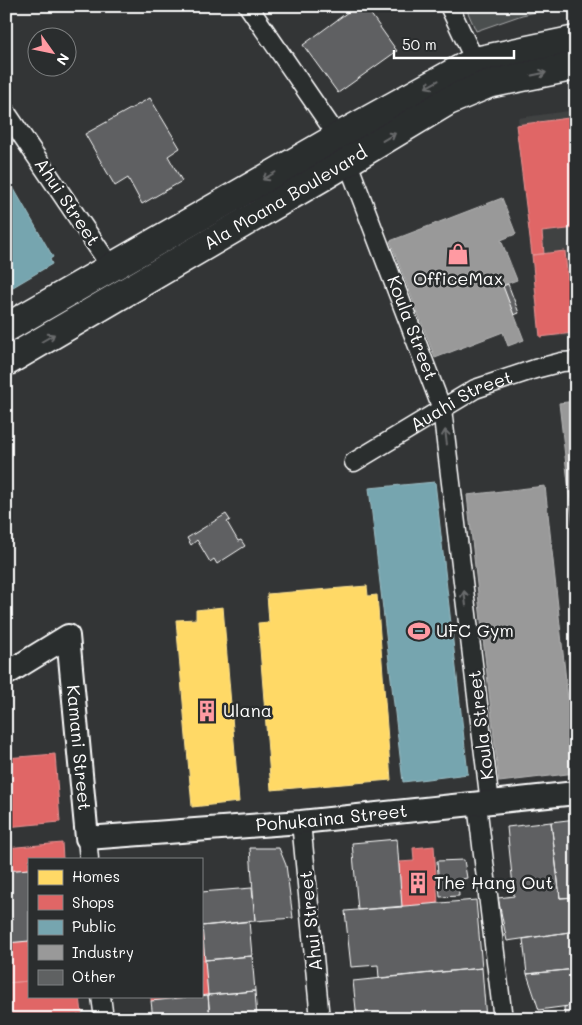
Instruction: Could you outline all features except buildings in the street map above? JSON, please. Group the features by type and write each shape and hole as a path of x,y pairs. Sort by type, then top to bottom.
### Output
{"main road":[{"name":"Ala Moana Boulevard","path":"6,328 338,137 475,61 576,40"},
{"name":"Ala Moana Boulevard","path":"6,362 348,162 448,101 488,84 576,66"}],"street":[{"name":"Koula Street","path":"248,6 338,137 442,409 484,804 503,1019"},
{"path":"449,6 475,61"},
{"name":"Ahui Street","path":"6,112 111,267"},
{"name":"Auahi Street","path":"354,462 475,389 536,369 576,361"},
{"name":"Kamani Street","path":"6,674 68,636 88,848"},
{"name":"Pohukaina Street","path":"88,848 301,822 576,794"},
{"name":"Ahui Street","path":"301,822 320,1019"},
{"path":"102,998 104,1019"}],"shaded area":[{"path":"465,6 564,6 522,15 476,31"},
{"path":"576,110 576,336 539,337 518,118"}],"place":[{"name":"OfficeMax","path":"458,254"},
{"name":"UFC Gym","path":"419,631"},
{"name":"Ulana","path":"207,711"},
{"name":"The Hang Out","path":"418,883"}]}
